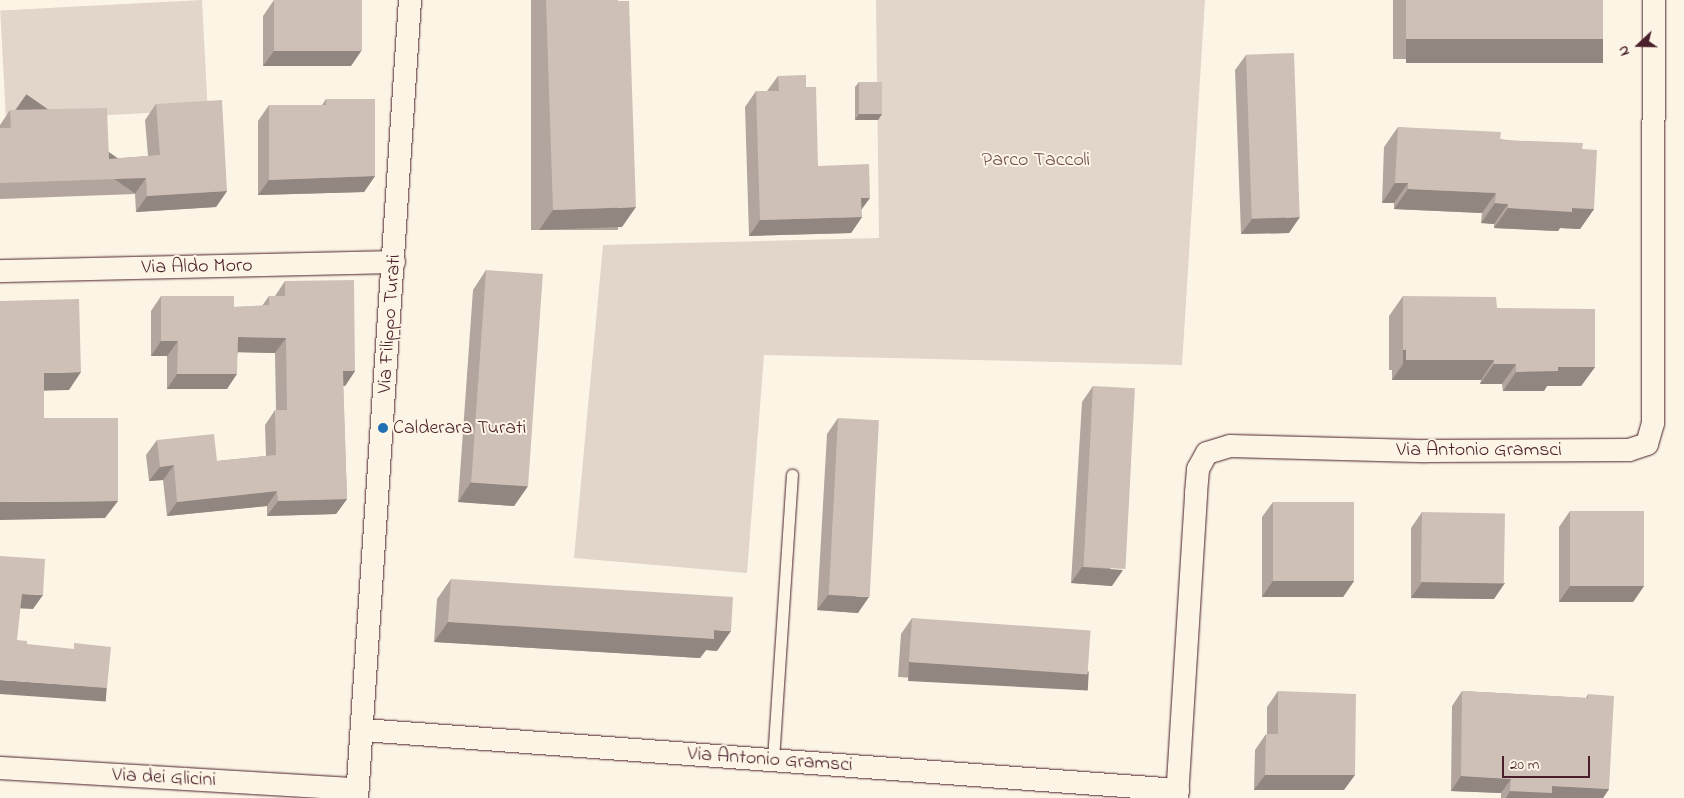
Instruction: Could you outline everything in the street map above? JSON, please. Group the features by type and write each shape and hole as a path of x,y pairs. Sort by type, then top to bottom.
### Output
{"street":[{"name":"Via Filippo Turati","path":"357,793 363,730 410,0"},
{"name":"Via Antonio Gramsci","path":"363,730 773,760 1177,794 1198,468 1208,453 1230,446 1426,451 1629,450 1647,444 1653,423 1654,0"},
{"name":"Via Aldo Moro","path":"0,271 394,262"},
{"name":"Via dei Glicini","path":"0,768 357,793"}],"lane":[{"path":"773,760 792,475"}],"green space":[{"path":"202,0 208,110 6,120 0,11"},
{"name":"Parco Taccoli","path":"876,0 1205,0 1182,365 764,355 747,573 574,558 603,245 879,238"}],"building":[{"path":"274,0 362,0 362,51 274,51"},
{"path":"546,0 629,1 636,207 553,210"},
{"path":"1406,0 1603,0 1603,39 1406,39"},
{"path":"1294,53 1300,217 1252,219 1246,55"},
{"path":"806,75 806,87 816,87 818,166 869,164 870,198 861,198 862,217 760,220 756,91 779,91 778,76"},
{"path":"859,82 882,82 882,114 859,114"},
{"path":"326,99 375,99 375,176 269,180 269,105 326,105"},
{"path":"222,100 227,191 147,196 146,178 0,183 0,128 11,128 10,110 107,108 109,159 160,155 156,104"},
{"path":"1398,127 1501,132 1500,140 1583,143 1582,149 1597,150 1594,209 1572,208 1572,212 1508,208 1508,204 1495,203 1496,193 1408,189 1408,183 1395,183"},
{"path":"486,270 543,274 528,486 471,482"},
{"path":"354,280 355,371 343,371 347,499 278,501 277,491 177,502 174,465 160,467 157,440 214,434 217,461 276,455 275,410 287,410 286,338 238,337 237,374 177,374 178,341 161,341 161,296 234,296 234,307 269,305 269,296 285,296 285,281"},
{"path":"1403,296 1496,297 1497,308 1595,309 1595,367 1558,367 1558,371 1516,372 1516,364 1494,364 1494,360 1406,360 1406,350 1403,350"},
{"path":"79,299 81,372 44,373 44,418 118,418 118,501 0,502 0,301"},
{"path":"1093,386 1135,388 1125,569 1084,567"},
{"path":"838,418 879,420 870,597 829,595"},
{"path":"1273,502 1354,502 1354,581 1273,581"},
{"path":"1570,511 1644,511 1644,586 1570,586"},
{"path":"1422,512 1505,513 1504,583 1421,582"},
{"path":"0,556 45,559 43,595 22,594 17,640 27,641 27,644 74,649 74,643 111,647 107,688 0,680"},
{"path":"451,579 733,597 731,631 714,630 714,639 448,622"},
{"path":"912,618 1091,630 1087,674 909,662"},
{"path":"1278,691 1356,694 1355,775 1265,775 1266,734 1278,734"},
{"path":"1462,691 1588,698 1588,694 1614,696 1609,789 1552,786 1552,793 1510,791 1511,779 1461,776"}],"place":[{"name":"Calderara Turati","path":"383,428"}]}
